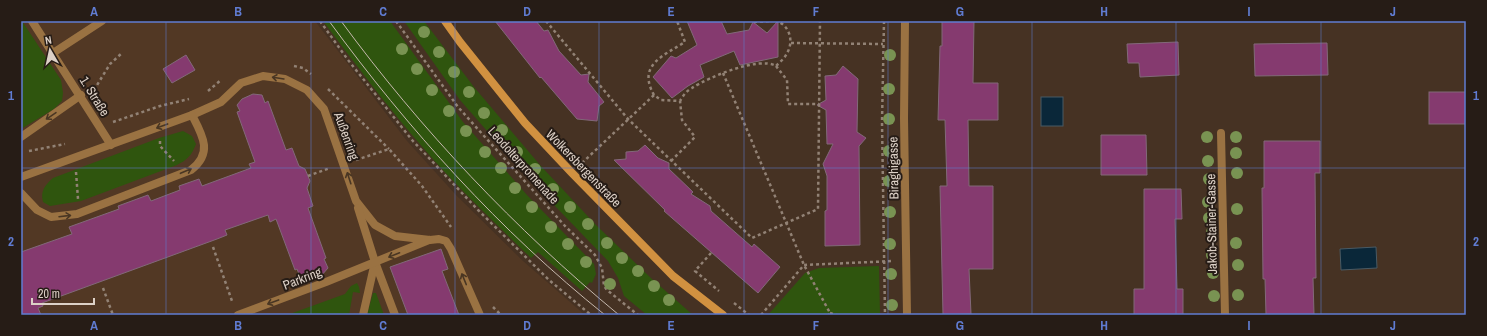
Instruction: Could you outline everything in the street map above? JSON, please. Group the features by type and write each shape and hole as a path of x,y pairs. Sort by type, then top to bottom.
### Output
{"street":[{"name":"1. Straße","path":"32,21 81,95 111,145"},
{"path":"53,53 102,21"},
{"name":"Wolkersbergenstraße","path":"445,21 525,123 572,173 673,276 724,315"},
{"name":"Biraghigasse","path":"905,21 904,118 907,315"},
{"name":"Außenring","path":"21,177 192,115 221,102 241,83 263,76 285,79 307,90 324,109 356,201 374,225 395,236 430,240 440,239 446,241 451,249 480,315"},
{"path":"21,137 81,95"},
{"path":"21,193 37,210 51,217 77,214 184,172 200,163 204,152 202,133 192,115"},
{"name":"Jakob-Stainer-Gasse","path":"1220,133 1225,315"},
{"path":"356,201 375,262 395,315"},
{"name":"Parkring","path":"236,312 326,282 430,240"},
{"path":"363,315 375,262"}],"path":[{"path":"320,21 348,60 412,140 478,210 544,275 591,315"},
{"name":"Leodolterpromenade","path":"396,21 458,107 565,226 595,255 602,268 604,286 607,290 638,315"},
{"path":"546,21 628,119 752,238 785,222 818,209 820,21"},
{"path":"677,21 685,42 657,60 650,69 648,78 649,87 654,95 661,100 680,101"},
{"path":"754,22 770,21"},
{"path":"776,21 784,25 788,31 791,43 787,55 776,66"},
{"path":"884,21 883,261 885,315"},
{"path":"791,43 883,44"},
{"path":"93,92 110,64 122,53"},
{"path":"671,160 695,137 682,120 680,101 692,88 724,73 751,64 771,62 787,80 788,104 819,104"},
{"path":"724,73 804,265 830,314 836,315"},
{"path":"572,173 654,95"},
{"path":"152,109 160,146 184,172"},
{"path":"108,117 112,123"},
{"path":"308,176 389,149 422,186 437,209 455,232"},
{"path":"74,158 78,201 77,214"},
{"path":"213,247 236,312"},
{"path":"711,253 695,271 722,294"},
{"path":"761,315 804,265 906,260"},
{"path":"103,288 113,315"},
{"path":"728,298 749,315"},
{"path":"490,304 501,315"}],"shaded area":[{"path":"21,21 315,21 407,141 456,195 523,261 585,315 21,315"}],"green space":[{"path":"22,21 61,80 63,93 62,101 54,109 21,129"},
{"path":"323,21 390,21 463,122 527,195 594,264 596,274 592,283 590,282 582,291 538,252 531,258 504,232 450,178 412,134 373,87"},
{"path":"404,21 424,21 474,87 540,165 596,225 652,279 693,315 647,315 624,296 618,278 608,261 528,178 460,100"},
{"path":"183,131 192,136 196,144 189,157 177,165 81,201 50,206 43,202 42,195 44,188 53,178 159,138"},
{"path":"879,266 880,315 768,315 805,273 819,268"},
{"path":"357,283 360,293 353,292 349,315 287,315 345,294 351,286"},
{"path":"373,293 376,293 384,315 367,315"}],"water":[{"path":"1041,97 1063,97 1063,126 1041,126"},
{"path":"1376,247 1377,268 1341,270 1340,249"}],"building":[{"path":"495,21 536,21 544,31 548,30 559,51 581,75 589,74 588,82 604,102 599,106 597,121 577,119 541,77 540,78"},
{"path":"687,21 721,21 727,34 749,30 753,22 767,33 778,21 778,57 740,65 734,51 700,65 704,77 688,86 672,98 653,77 671,56 676,58 697,45"},
{"path":"942,21 974,21 973,83 998,83 998,120 968,120 969,186 993,186 993,269 969,269 971,314 943,315 940,186 947,186 945,120 938,120"},
{"path":"1178,42 1179,75 1140,77 1139,63 1128,63 1127,44"},
{"path":"1327,43 1328,75 1255,76 1254,44"},
{"path":"186,55 195,70 172,83 163,69"},
{"path":"843,66 858,79 857,132 866,138 859,146 860,245 825,246 827,176 823,164 833,144 827,144 826,110 817,105 826,100 825,76 836,75"},
{"path":"1429,92 1466,92 1466,124 1429,124"},
{"path":"253,94 262,95 265,103 268,101 286,150 292,148 299,166 305,169 310,181 307,188 313,206 308,208 326,258 324,259 328,268 321,276 310,280 301,279 297,269 295,270 276,219 270,222 268,215 225,230 227,235 217,239 42,303 43,306 38,308 41,315 21,315 21,252 72,234 69,227 119,209 118,206 148,195 151,201 180,190 179,186 199,179 202,186 251,168 249,164 255,162 237,112 240,111 237,105 242,99"},
{"path":"1101,135 1146,135 1147,175 1101,175"},
{"path":"1264,141 1320,141 1320,173 1315,173 1316,278 1313,278 1314,315 1266,315 1265,279 1263,279 1262,188 1264,188"},
{"path":"645,145 658,158 669,163 669,169 693,192 691,194 710,206 711,211 752,247 754,244 780,267 758,293 664,211 665,210 614,160 626,159 626,152 638,151"},
{"path":"1144,189 1181,189 1182,219 1175,219 1177,289 1183,289 1183,315 1134,315 1134,289 1144,289"},
{"path":"441,249 448,269 442,271 459,315 408,315 390,267"}],"tram line":[{"path":"329,21 391,101 457,177 492,214 529,249 566,283 605,315"},
{"path":"341,21 404,101 471,177 543,248 619,315"}]}
